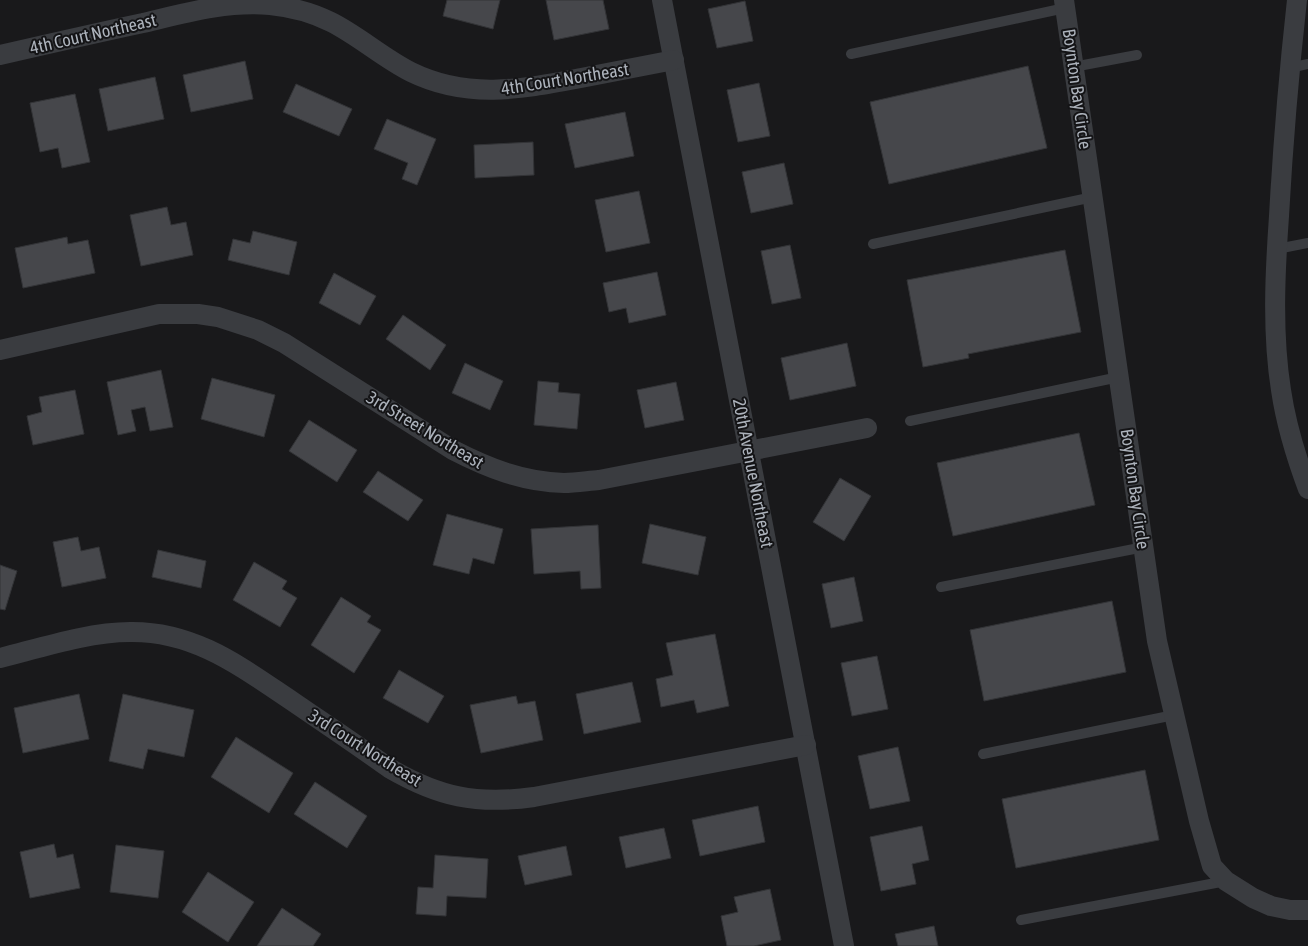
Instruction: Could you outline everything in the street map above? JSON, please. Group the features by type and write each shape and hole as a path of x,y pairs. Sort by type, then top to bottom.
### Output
{"street":[{"name":"20th Avenue Northeast","path":"662,0 844,946"},
{"path":"1297,0 1299,66 1284,122 1277,249 1276,333 1281,390 1293,446 1308,489"},
{"name":"4th Court Northeast","path":"0,55 184,13 230,4 251,4 279,7 331,22 412,72 431,80 471,90 492,91 532,87 674,60"},
{"name":"Boynton Bay Circle","path":"1064,4 1157,641 1199,821 1212,866 1226,881 1253,898 1271,906 1290,910 1308,910"},
{"name":"3rd Street Northeast","path":"0,350 159,314 205,315 232,320 258,330 292,348 453,450 496,471 529,479 564,483 599,480 867,428"},
{"name":"3rd Court Northeast","path":"0,658 110,633 151,633 192,642 233,661 389,768 414,782 446,794 474,799 512,800 534,797 806,745"}],"lane":[{"path":"851,54 1064,4"},
{"path":"1073,67 1137,55"},
{"path":"873,244 1093,197"},
{"path":"1277,249 1308,243"},
{"path":"910,421 1119,377"},
{"path":"941,587 1144,547"},
{"path":"983,754 1174,715"},
{"path":"1021,920 1226,881"}],"building":[{"path":"447,0 500,0 493,29 443,16"},
{"path":"546,0 603,0 609,29 554,40"},
{"path":"745,1 753,41 717,48 708,9"},
{"path":"245,61 253,99 191,112 183,75"},
{"path":"1028,66 1047,148 889,184 870,102"},
{"path":"155,77 164,119 108,131 99,89"},
{"path":"759,83 770,136 738,142 727,90"},
{"path":"296,84 352,109 339,136 283,112"},
{"path":"75,94 90,162 62,168 58,148 40,152 30,103"},
{"path":"625,112 634,156 575,168 565,124"},
{"path":"387,119 436,139 417,185 402,179 408,163 374,149"},
{"path":"533,142 534,175 475,178 474,145"},
{"path":"784,163 793,204 751,213 742,172"},
{"path":"639,191 650,243 606,252 595,200"},
{"path":"167,207 171,225 186,222 193,255 141,266 130,215"},
{"path":"253,231 297,242 289,275 228,260 233,239 250,243"},
{"path":"67,237 68,244 88,240 95,273 23,288 15,248"},
{"path":"790,245 801,298 772,304 761,251"},
{"path":"1065,250 1081,332 968,354 969,358 923,367 907,280"},
{"path":"657,272 666,315 629,323 626,308 609,312 603,283"},
{"path":"334,273 376,296 360,325 319,303"},
{"path":"403,315 446,345 430,370 386,339"},
{"path":"847,343 856,386 790,400 781,358"},
{"path":"465,363 503,381 490,410 452,393"},
{"path":"161,370 173,427 150,431 145,407 131,410 136,431 118,435 107,382"},
{"path":"212,378 275,395 264,437 201,419"},
{"path":"538,381 559,383 558,392 580,394 577,429 534,425"},
{"path":"676,382 684,420 645,428 637,390"},
{"path":"75,390 84,434 33,445 27,416 42,412 39,397"},
{"path":"309,420 357,450 337,482 289,451"},
{"path":"1079,433 1095,505 953,536 937,463"},
{"path":"378,471 423,500 408,521 363,492"},
{"path":"840,478 871,496 844,541 813,522"},
{"path":"447,514 503,529 494,564 473,558 469,574 433,565"},
{"path":"650,524 706,537 698,575 642,563"},
{"path":"598,525 601,588 581,589 580,571 534,574 531,529"},
{"path":"78,537 81,551 99,547 106,578 62,587 53,542"},
{"path":"158,550 206,561 201,588 152,577"},
{"path":"254,562 287,581 282,589 297,598 280,627 233,600"},
{"path":"0,565 17,571 5,610 0,609"},
{"path":"854,577 863,621 831,628 822,584"},
{"path":"341,597 371,616 367,622 381,630 354,673 311,645"},
{"path":"1112,601 1126,672 984,701 970,630"},
{"path":"715,634 729,706 697,713 694,700 661,707 656,679 673,675 666,643"},
{"path":"877,656 888,709 852,716 841,663"},
{"path":"399,670 444,696 428,723 383,698"},
{"path":"632,682 641,722 584,734 576,694"},
{"path":"79,694 89,739 23,753 14,708"},
{"path":"123,694 194,710 184,757 148,749 143,769 109,761"},
{"path":"516,696 518,704 535,701 543,740 481,753 470,705"},
{"path":"236,737 293,773 269,813 211,777"},
{"path":"898,747 910,801 870,809 858,756"},
{"path":"1145,770 1159,840 1016,868 1002,799"},
{"path":"315,782 367,816 347,848 294,814"},
{"path":"758,806 765,842 700,856 692,820"},
{"path":"922,826 929,860 912,864 916,884 881,891 870,837"},
{"path":"664,828 671,858 626,868 619,837"},
{"path":"54,844 57,858 73,854 80,888 30,898 20,852"},
{"path":"116,845 164,851 158,898 110,892"},
{"path":"566,846 572,875 525,885 518,856"},
{"path":"435,855 488,859 486,898 447,896 446,916 416,914 418,887 433,888"},
{"path":"208,872 254,902 228,942 182,912"},
{"path":"770,889 781,940 754,946 727,946 721,916 738,912 734,897"},
{"path":"282,908 321,934 313,946 257,946"},
{"path":"934,926 938,946 898,946 895,934"}]}
